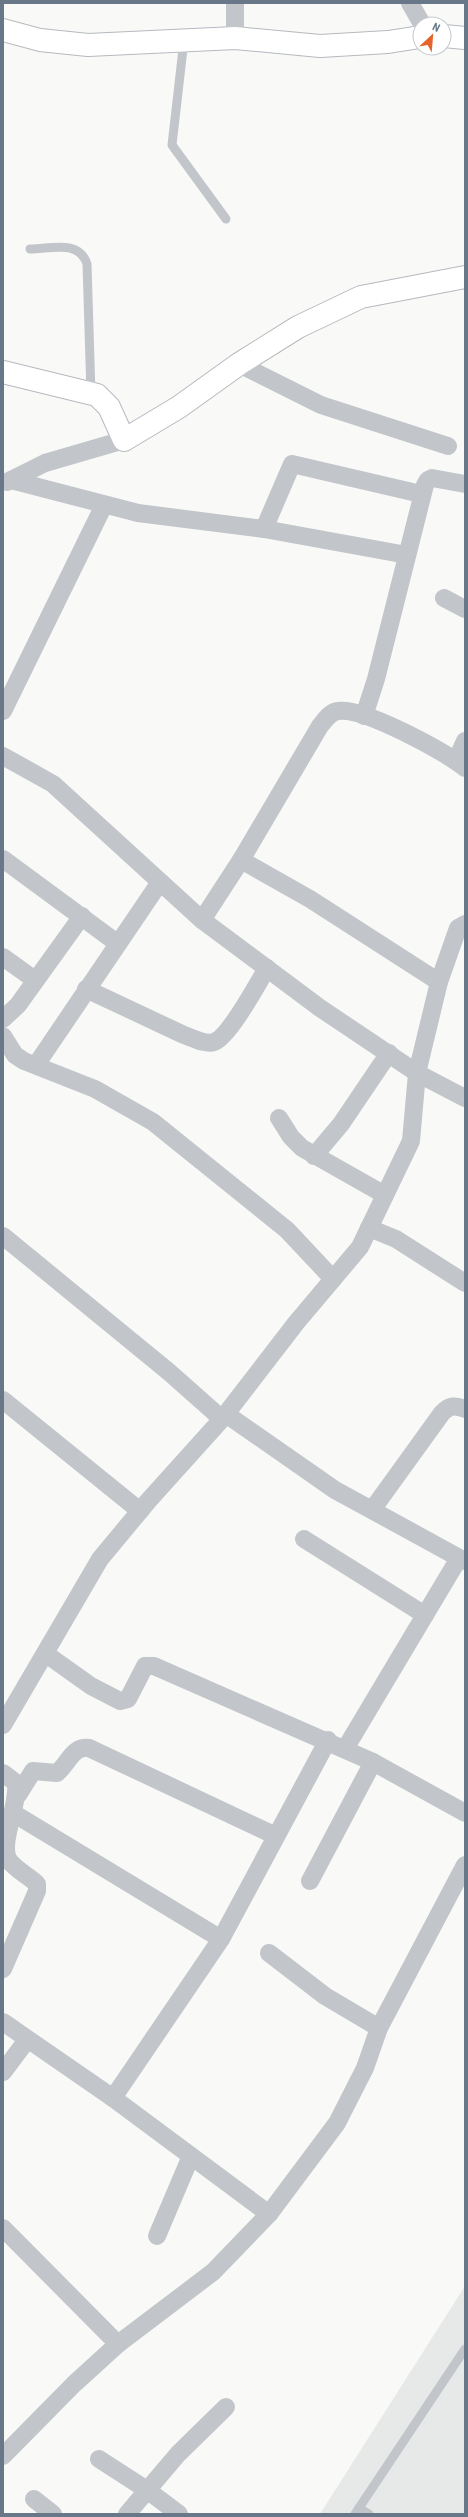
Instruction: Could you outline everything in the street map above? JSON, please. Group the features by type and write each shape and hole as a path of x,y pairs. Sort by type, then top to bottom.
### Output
{"street":[{"path":"235,3 235,38"},
{"path":"410,3 417,16"},
{"path":"5,35 88,45 160,43 184,39 235,38 320,46 388,42 412,38"},
{"path":"452,37 465,38"},
{"path":"7,482 45,463 124,440 179,407 240,364 298,327 361,298 465,277"},
{"path":"240,364 321,405 448,446"},
{"path":"3,372 97,395 109,407 124,440"},
{"path":"264,529 292,464 421,494"},
{"path":"364,716 376,679 408,555 421,494 428,480 432,478 465,484"},
{"path":"7,482 138,514 264,529 408,555"},
{"path":"3,711 104,505"},
{"path":"444,598 465,609"},
{"path":"202,920 241,860 327,716 336,711 348,710 407,734 461,764 465,741"},
{"path":"3,756 53,784 202,920 320,1008 417,1073 465,1098"},
{"path":"3,859 117,943"},
{"path":"241,860 310,899 439,982"},
{"path":"36,1065 117,943 160,882"},
{"path":"3,1019 18,1005 82,916"},
{"path":"3,1725 100,1560 140,1511 224,1416 360,1247 411,1141 417,1073 439,982 458,928 465,924"},
{"path":"3,957 35,980"},
{"path":"86,990 184,1035 201,1041 214,1042 222,1037 235,1020 267,968"},
{"path":"3,1036 15,1055 95,1089 153,1122 287,1230 333,1279"},
{"path":"314,1156 341,1124 389,1053"},
{"path":"279,1118 291,1137 314,1156 385,1195"},
{"path":"369,1228 396,1239 463,1278"},
{"path":"3,1236 224,1416 336,1490 462,1560 425,1615 346,1749"},
{"path":"3,1400 140,1511"},
{"path":"372,1510 442,1413 449,1406 456,1405 465,1409"},
{"path":"304,1539 425,1615"},
{"path":"46,1654 91,1686 120,1701 128,1699 145,1666 154,1666 224,1698 328,1740 373,1762 465,1813"},
{"path":"113,2098 221,1939 328,1740"},
{"path":"3,1969 38,1891 37,1884 8,1860 6,1849 6,1835 18,1795 33,1771 58,1773 74,1752 83,1747 89,1748 276,1836"},
{"path":"310,1881 373,1762"},
{"path":"3,1773 16,1783 18,1795"},
{"path":"13,1813 221,1939"},
{"path":"3,2456 74,2384 118,2344 213,2272 269,2214 337,2123 365,2068 379,2028 465,1865"},
{"path":"269,1953 320,1992 379,2028"},
{"path":"3,2022 113,2098 269,2214"},
{"path":"3,2072 27,2040"},
{"path":"157,2236 191,2156"},
{"path":"3,2228 118,2344"},
{"path":"127,2514 178,2454 226,2407"},
{"path":"99,2459 147,2490 179,2514"},
{"path":"34,2499 52,2514"}],"lane":[{"path":"184,39 172,145 226,220"},
{"path":"30,249 73,247 84,255 87,264 91,394"},
{"path":"369,2514 357,2511 465,2349"}],"shaded area":[{"path":"465,2286 465,2514 320,2514"}]}
